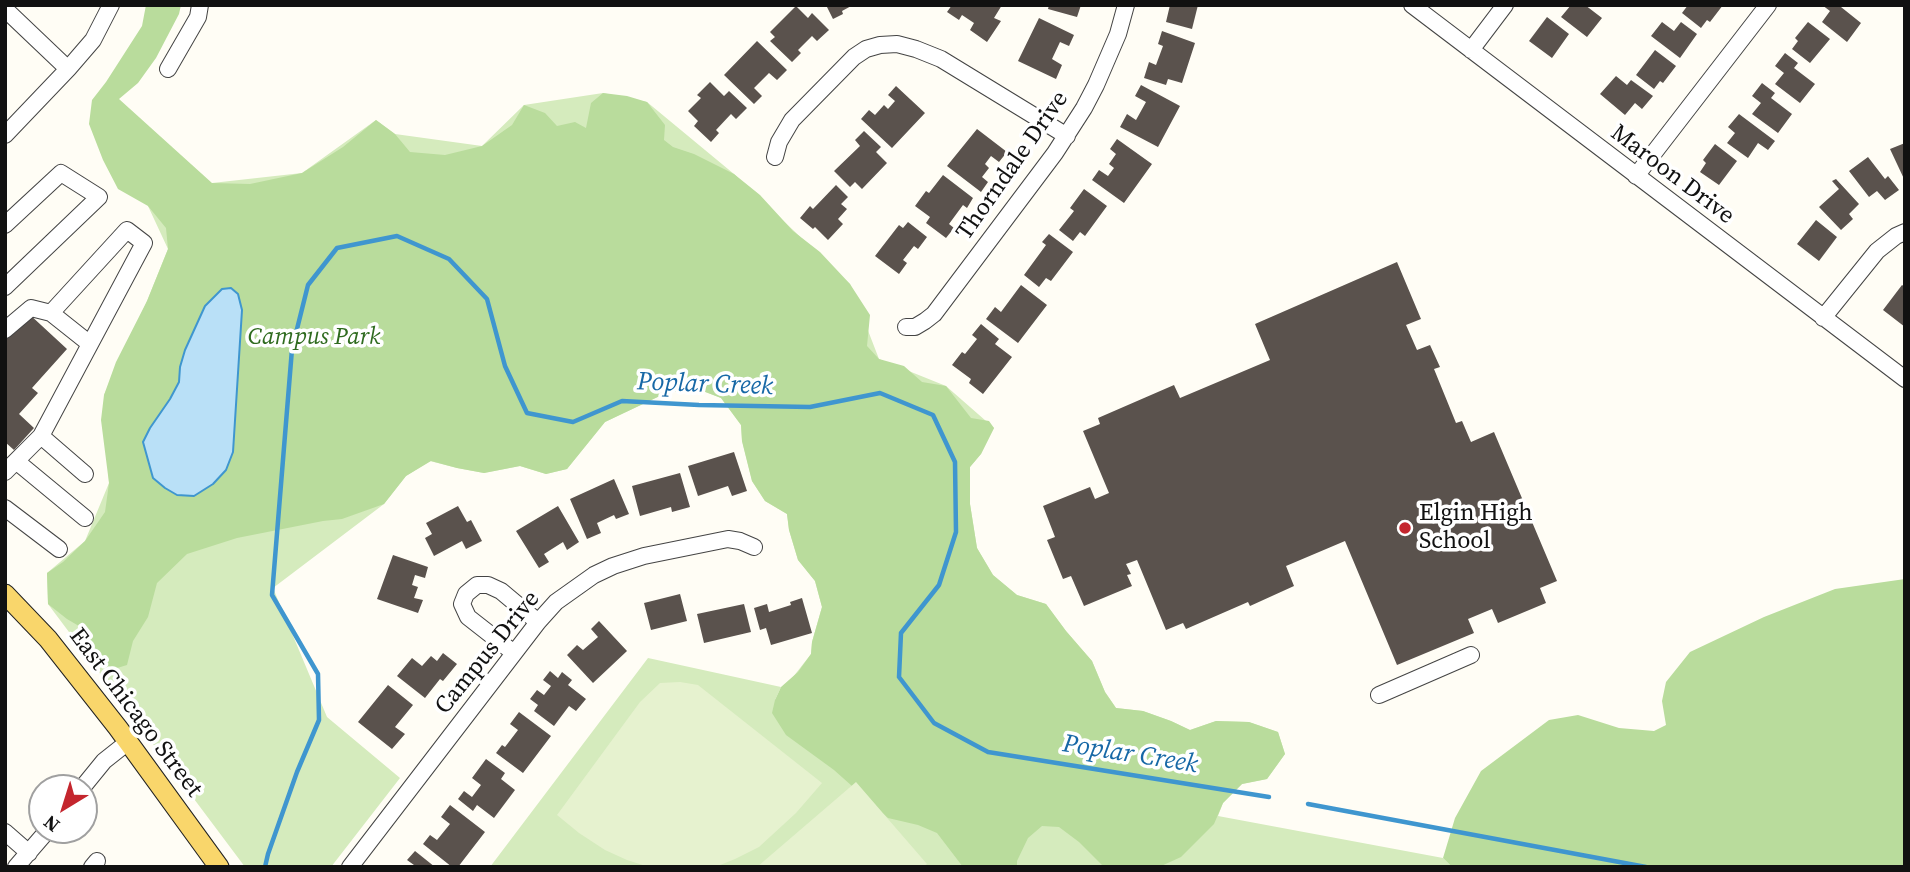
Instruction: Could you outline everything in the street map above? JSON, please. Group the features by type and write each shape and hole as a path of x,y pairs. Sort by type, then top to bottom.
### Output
{"main road":[{"name":"East Chicago Street","path":"5,594 48,639 218,864"}],"street":[{"path":"5,135 93,40 111,5"},
{"path":"168,69 198,17 200,5"},
{"name":"Thorndale Drive","path":"906,327 915,327 934,314 1067,136 1096,85 1118,34 1126,5"},
{"name":"Maroon Drive","path":"1412,5 1905,379"},
{"path":"1471,50 1505,5"},
{"path":"1636,176 1768,5"},
{"path":"5,9 68,69"},
{"path":"775,158 779,142 792,120 853,57 880,45 897,44 941,59 1067,136"},
{"path":"5,225 61,173 99,197 5,287"},
{"path":"51,313 127,230 144,243 41,436 11,467 85,518"},
{"path":"1823,318 1877,251 1905,232"},
{"path":"5,330 31,308 51,313 90,344"},
{"path":"41,436 85,474"},
{"path":"5,508 59,549"},
{"name":"Campus Drive","path":"350,867 556,602 574,588 613,566 644,556 728,539 754,547"},
{"path":"514,653 468,617 462,604 466,594 477,585 488,585 501,591 538,622"},
{"path":"1379,695 1471,655"},
{"path":"93,774 104,761 128,742"},
{"path":"5,832 29,852"},
{"path":"16,867 36,844"}],"green space":[{"name":"Campus Park","path":"146,5 181,5 156,58 138,83 119,99 212,183 250,184 302,173 343,147 376,120 395,134 410,152 445,155 482,146 512,125 524,105 545,113 557,126 575,122 586,128 591,103 603,93 647,102 665,125 664,140 673,147 734,174 760,195 793,231 820,252 850,284 870,315 867,346 879,359 904,366 922,382 946,386 971,418 989,421 994,428 981,454 970,467 970,504 977,548 993,575 1017,595 1046,604 1092,661 1105,692 1116,708 1143,711 1190,730 1216,721 1249,722 1278,732 1285,754 1267,779 1242,784 1223,803 1214,824 1181,857 1159,867 1103,866 1059,827 1042,826 1028,838 1017,861 1017,867 963,867 937,833 888,818 834,770 786,735 772,713 781,687 798,672 811,654 822,607 815,581 798,560 787,514 765,501 752,481 742,441 741,425 721,398 695,388 664,394 605,422 567,469 546,474 520,466 484,473 431,461 406,476 384,504 342,519 237,538 187,554 157,583 148,617 133,641 127,665 114,669 97,659 84,629 48,604 47,573 85,541 105,512 109,483 101,420 104,395 116,362 147,301 168,249 166,228 148,206 118,189 89,124 92,100 142,26"},
{"name":"Campus Park","path":"603,93 647,102 734,174 850,284 879,359 946,386 994,428 981,454 970,467 970,504 977,548 993,575 1017,595 1046,604 1092,661 1105,692 1116,708 1143,711 1190,730 1216,721 1249,722 1278,732 1285,754 1267,779 1242,784 1223,803 1218,816 1443,858 1452,867 490,867 648,658 781,687 775,700 811,654 822,607 815,581 798,560 787,514 765,501 752,481 742,441 741,425 721,398 695,388 664,394 605,422 567,469 546,474 520,466 484,473 430,461 406,476 384,504 273,588 327,717 400,778 331,867 245,867 48,604 47,573 85,541 109,483 104,395 168,249 148,206 212,183 302,173 376,120 395,134 482,146 524,105"},
{"path":"1905,579 1905,867 1452,867 1443,858 1455,818 1481,771 1549,720 1578,715 1619,728 1654,731 1666,725 1662,701 1666,682 1690,652 1764,617 1835,589"},
{"path":"660,683 698,685 822,783 796,813 759,847 715,867 649,867 627,860 605,850 557,815 640,702"},
{"path":"856,782 927,864 923,867 757,867"}],"water":[{"path":"231,288 238,294 242,310 233,452 226,470 213,484 194,496 177,495 153,478 143,442 179,382 185,350 205,306 222,289"}],"building":[{"path":"826,5 853,5 833,19"},
{"path":"952,5 1002,5 994,18 1001,21 987,42 970,30 974,23 962,15 959,20 947,12"},
{"path":"1049,5 1081,5 1077,17 1048,9"},
{"path":"1170,5 1198,5 1192,29 1166,22"},
{"path":"1571,5 1585,5 1602,18 1587,37 1561,17"},
{"path":"1688,5 1723,5 1710,22 1707,20 1701,28 1682,13"},
{"path":"1822,5 1842,5 1841,7 1861,23 1847,42 1822,22 1830,11"},
{"path":"796,6 808,18 812,13 829,30 817,41 812,36 798,50 801,53 792,62 770,41 775,37 770,32"},
{"path":"1547,17 1569,34 1552,58 1529,41"},
{"path":"1039,18 1074,35 1069,46 1060,42 1052,59 1062,65 1056,79 1018,61"},
{"path":"1662,22 1674,31 1681,22 1697,34 1680,58 1651,36"},
{"path":"1808,22 1830,39 1810,63 1792,49 1798,41 1795,38"},
{"path":"1162,31 1195,43 1182,83 1168,79 1166,85 1144,78 1149,62 1156,65 1163,46 1158,44"},
{"path":"757,41 787,70 777,80 769,73 754,88 762,96 754,104 724,75"},
{"path":"1655,50 1676,66 1663,83 1660,81 1654,89 1636,75"},
{"path":"1785,53 1798,63 1794,68 1815,84 1800,103 1775,84 1784,73 1775,66"},
{"path":"1616,76 1627,85 1631,80 1653,96 1642,109 1635,103 1625,115 1600,94"},
{"path":"710,82 724,96 729,91 747,108 736,119 731,114 716,130 719,133 711,142 694,126 698,121 688,111 701,98 697,95"},
{"path":"1762,83 1775,93 1771,98 1792,114 1778,133 1752,114 1761,103 1752,96"},
{"path":"1141,85 1180,106 1158,147 1120,127 1127,114 1136,120 1146,102 1135,96"},
{"path":"896,86 925,113 892,148 861,119 869,110 875,115 884,105 888,109 895,101 888,95"},
{"path":"1739,114 1775,141 1768,150 1758,143 1748,158 1727,143 1735,133 1728,127"},
{"path":"977,129 1007,152 999,162 991,156 985,164 989,168 982,177 988,182 981,192 947,166"},
{"path":"864,131 881,147 876,152 887,163 862,189 855,182 850,187 834,171 860,146 855,140"},
{"path":"1117,139 1152,164 1124,203 1092,180 1099,170 1108,176 1114,168 1109,164 1116,154 1110,149"},
{"path":"1905,143 1905,181 1890,149"},
{"path":"1715,144 1737,161 1719,185 1700,172 1706,163 1703,160"},
{"path":"1868,157 1885,179 1888,176 1899,190 1885,200 1877,191 1869,197 1849,171"},
{"path":"943,175 973,198 967,208 963,205 949,224 954,228 946,238 926,223 930,217 915,206"},
{"path":"1836,179 1859,204 1849,214 1853,219 1841,230 1819,207 1839,189 1832,181"},
{"path":"836,185 848,197 841,204 847,209 838,219 843,224 828,240 815,227 813,229 800,218 810,206 813,209"},
{"path":"1084,189 1107,206 1085,236 1080,232 1073,241 1059,230 1074,211 1070,208"},
{"path":"1816,220 1837,237 1819,261 1797,244"},
{"path":"908,222 927,237 918,249 914,246 903,260 907,263 899,274 875,256 899,225 903,228"},
{"path":"1049,234 1073,252 1051,281 1046,278 1039,287 1024,275 1046,245 1042,242"},
{"name":"Elgin High School","path":"1397,262 1421,319 1406,325 1417,350 1430,345 1440,367 1434,369 1456,423 1462,421 1471,442 1494,432 1557,581 1540,588 1546,603 1498,623 1492,609 1468,619 1474,633 1397,665 1345,541 1286,566 1294,586 1250,606 1248,602 1186,629 1183,623 1166,630 1137,560 1126,564 1131,574 1127,575 1132,586 1084,606 1071,576 1063,579 1047,540 1055,537 1043,506 1090,487 1095,499 1109,493 1083,431 1100,424 1098,418 1174,385 1180,398 1270,360 1255,324"},
{"path":"1021,285 1047,305 1018,343 986,319 995,307 1001,312"},
{"path":"1902,285 1905,287 1905,327 1883,310"},
{"path":"28,313 67,349 32,388 38,393 19,414 34,428 14,450 5,442 5,340"},
{"path":"981,324 999,339 995,344 1012,357 983,394 969,383 971,379 952,365 977,339 972,335"},
{"path":"734,452 747,491 732,496 728,486 698,496 688,466"},
{"path":"680,473 690,507 672,512 671,507 640,516 632,486"},
{"path":"614,479 629,514 616,519 614,515 597,523 601,533 587,539 570,499"},
{"path":"458,506 467,522 471,520 482,541 466,549 462,541 434,556 425,538 432,534 426,523"},
{"path":"558,506 579,542 567,550 563,542 544,554 549,562 539,568 516,531"},
{"path":"393,555 428,567 425,578 415,575 412,585 418,587 414,598 423,600 418,613 377,599"},
{"path":"680,594 687,621 651,630 644,603"},
{"path":"802,598 812,633 771,645 766,628 760,630 754,608 767,604 769,612 791,605 790,602"},
{"path":"744,604 751,632 704,643 697,614"},
{"path":"599,621 627,651 593,683 567,655 577,645 583,650 598,637 591,629"},
{"path":"443,653 457,664 425,698 397,676 412,658 422,666 431,656 437,661"},
{"path":"550,671 558,678 562,672 572,680 568,685 586,699 576,711 569,706 554,726 534,711 538,705 530,699 537,690 544,695 551,686 543,680"},
{"path":"388,685 413,705 395,727 405,734 392,749 358,722"},
{"path":"519,712 551,736 523,773 496,753 502,745 505,747 518,730 510,724"},
{"path":"486,759 505,773 501,779 515,790 494,818 477,805 473,811 458,799 464,791 472,797 481,785 472,778"},
{"path":"450,805 485,832 458,867 452,867 423,844 430,835 437,840 450,824 441,817"},
{"path":"415,851 435,867 412,867 414,865 407,860"}],"waterway":[{"name":"Poplar Creek","path":"265,867 297,772 319,720 318,674 272,595 292,349 308,285 337,248 397,236 449,259 487,299 505,366 527,413 573,422 622,401 810,407 880,393 933,415 955,462 956,532 939,585 901,633 899,677 934,723 988,752 1269,797"},
{"name":"Poplar Creek","path":"1308,804 1646,867"}],"place":[{"name":"Elgin High School","path":"1405,528"}]}
